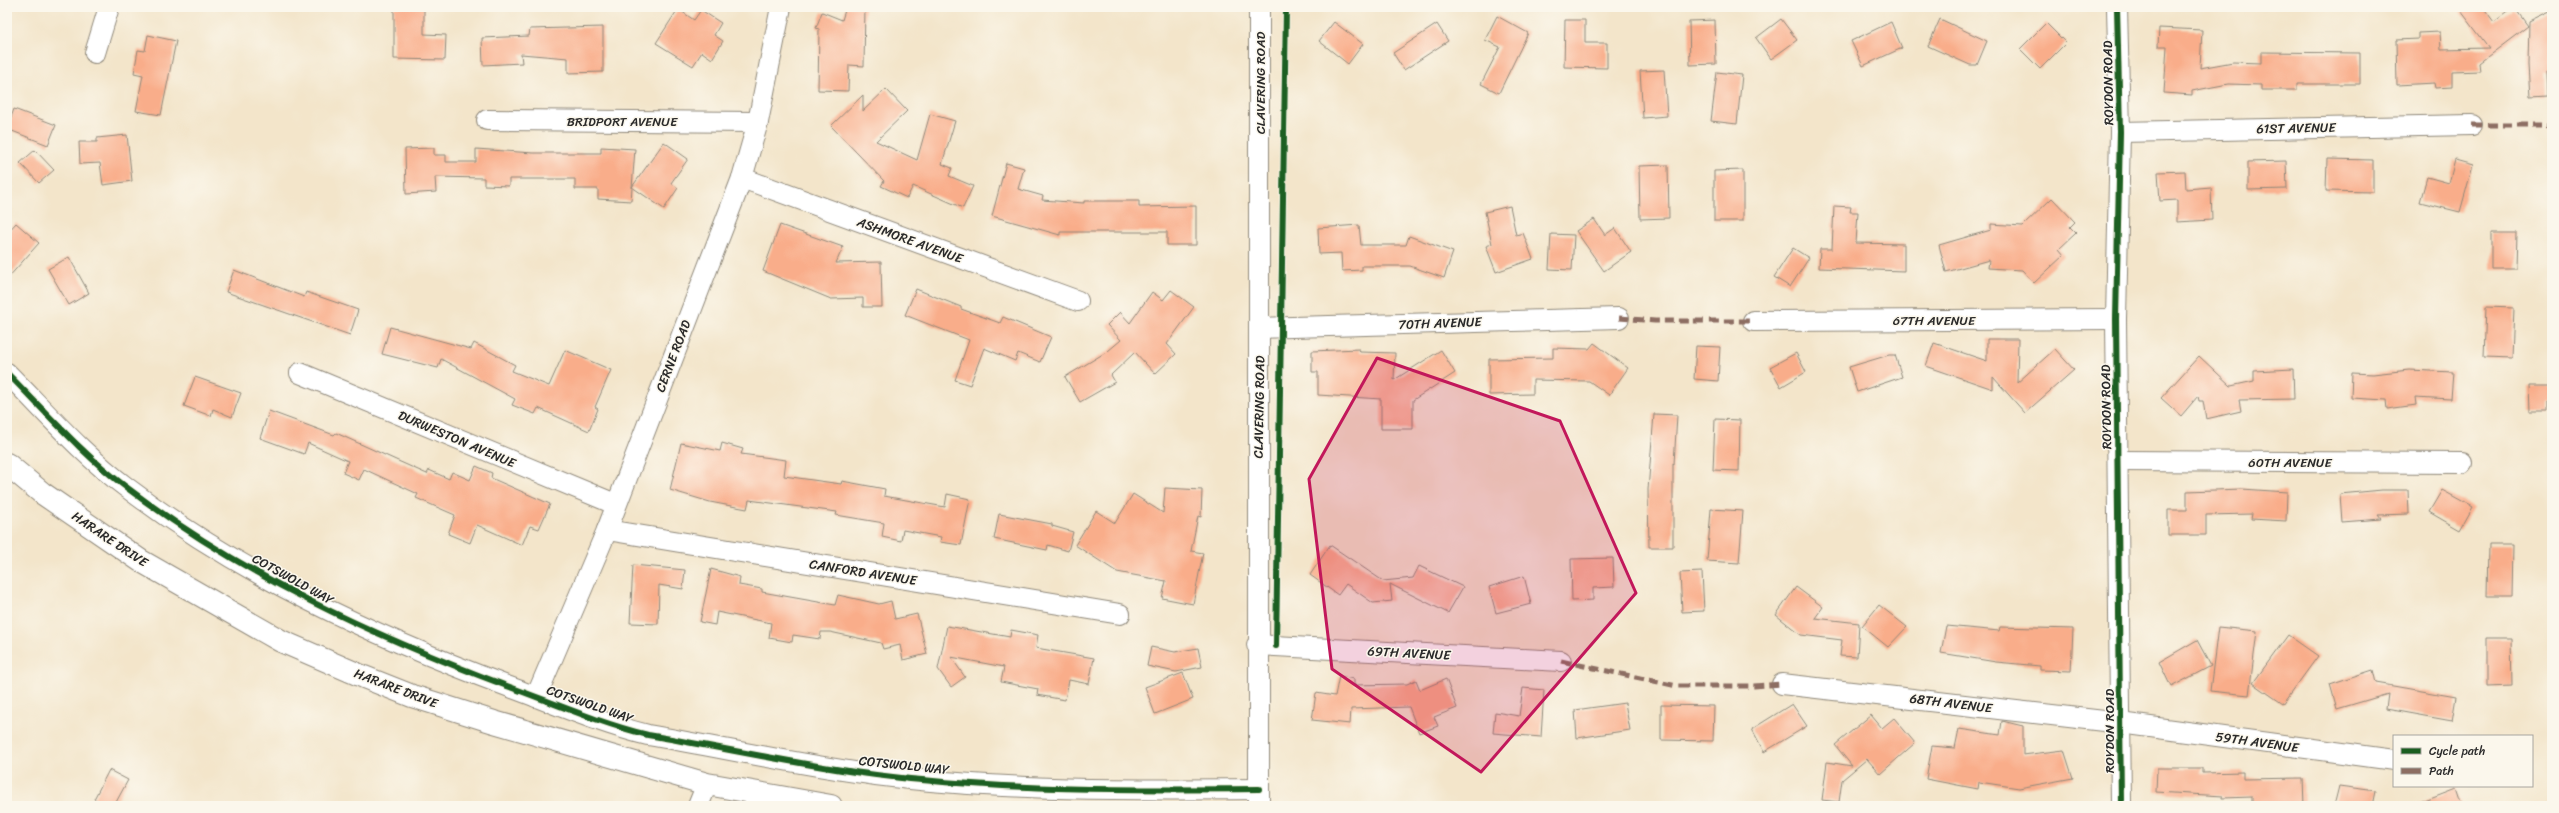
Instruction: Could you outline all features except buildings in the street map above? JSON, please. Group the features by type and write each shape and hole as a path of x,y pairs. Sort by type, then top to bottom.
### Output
{"main road":[{"name":"HARARE DRIVE","path":"7,464 42,493 141,561 281,641 412,696 707,784 830,806"}],"street":[{"path":"95,53 109,7"},
{"name":"CERNE ROAD","path":"536,697 607,530 615,504 742,178 758,122 781,7"},
{"name":"CLAVERING ROAD","path":"1259,798 1257,645 1260,328 1260,7"},
{"name":"ROYDON ROAD","path":"2117,7 2120,132 2116,319 2121,806"},
{"name":"BRIDPORT AVENUE","path":"487,120 758,122"},
{"name":"61ST AVENUE","path":"2120,132 2472,125"},
{"name":"ASHMORE AVENUE","path":"742,178 1078,301"},
{"name":"70TH AVENUE","path":"1260,328 1619,318"},
{"name":"67TH AVENUE","path":"1753,321 2116,319"},
{"name":"COTSWOLD WAY","path":"7,373 88,454 124,486 178,523 271,581 356,625 433,658 614,726 648,735 876,774 987,784 1114,789 1259,798"},
{"name":"DURWESTON AVENUE","path":"300,373 615,504"},
{"name":"60TH AVENUE","path":"2118,462 2462,463"},
{"name":"CANFORD AVENUE","path":"607,530 1120,614"},
{"name":"69TH AVENUE","path":"1257,645 1561,661"},
{"name":"68TH AVENUE","path":"1782,684 2121,723"},
{"name":"59TH AVENUE","path":"2121,723 2393,760"},
{"path":"698,806 707,784"}],"highlighted area":[{"path":"1377,358 1560,421 1636,593 1481,772 1332,669 1309,479"}],"marked path":[{"path":"2472,125 2552,125"},
{"path":"1619,318 1655,321 1753,321"},
{"path":"1561,661 1677,686 1754,686 1782,684"}],"cycle path":[{"path":"1276,646 1286,7"},
{"path":"2117,7 2120,132 2116,319 2121,806"},
{"path":"7,373 94,461 126,487 170,519 215,548 309,600 406,646 612,725 648,735 790,761 876,775 924,780 1020,787 1259,789"}]}
